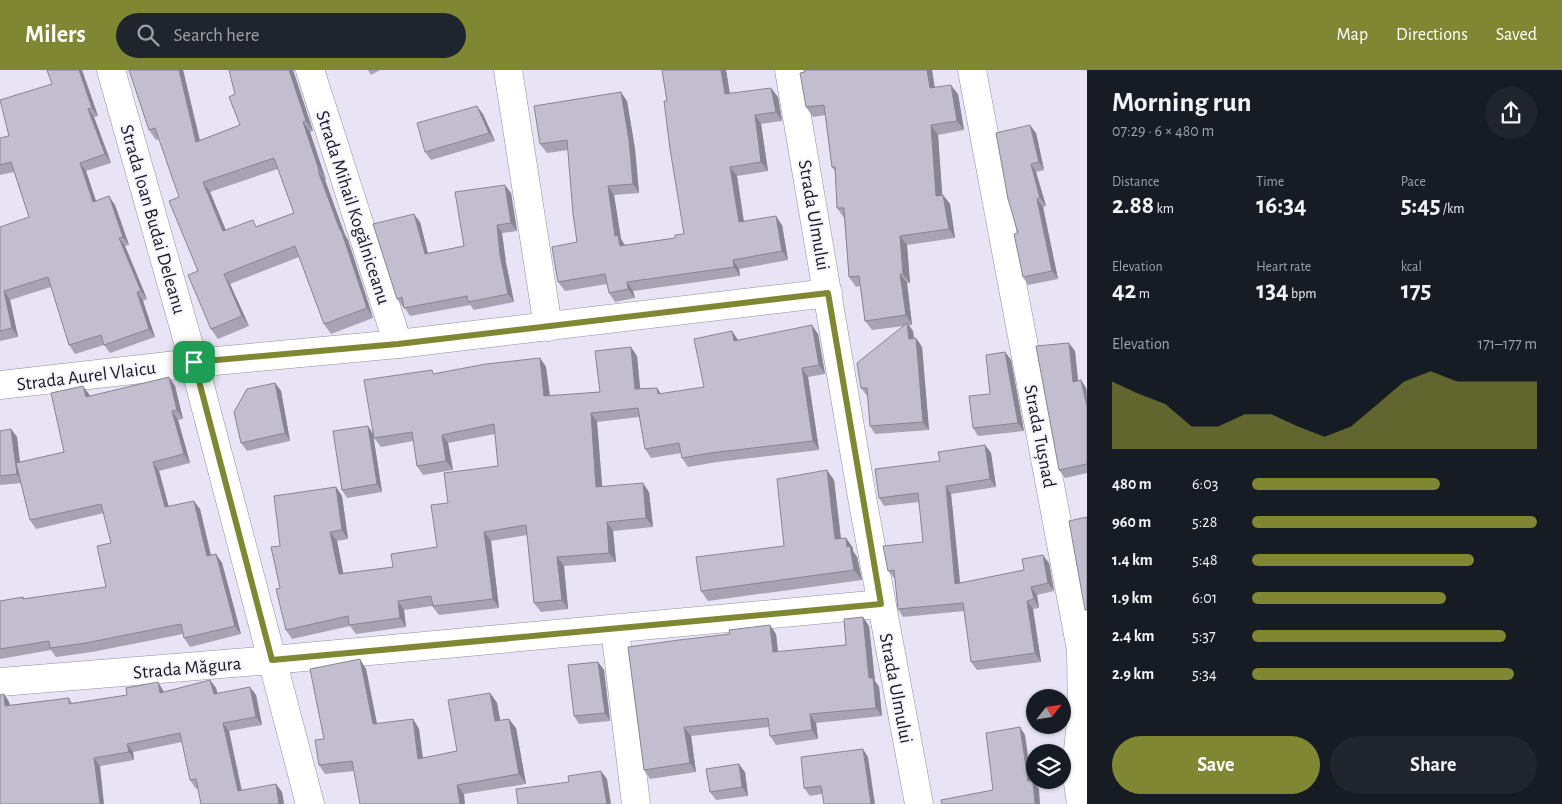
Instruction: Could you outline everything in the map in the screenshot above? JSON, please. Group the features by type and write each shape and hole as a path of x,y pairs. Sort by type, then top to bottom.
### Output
{"street":[{"name":"Strada Ioan Budai Deleanu","path":"111,70 194,362 310,804"},
{"name":"Strada Mihail Kogălniceanu","path":"310,70 398,344"},
{"path":"508,70 548,327"},
{"name":"Strada Ulmului","path":"789,70 881,604 919,804"},
{"name":"Strada Tușnad","path":"972,70 1081,650 1082,713 1076,769 1082,804"},
{"name":"Strada Aurel Vlaicu","path":"0,385 194,362 398,344 828,293"},
{"name":"Strada Măgura","path":"0,682 272,660 881,604"},
{"path":"615,629 636,804"}],"building":[{"path":"47,70 79,70 92,108 88,109 105,154 80,163 93,202 109,196 123,237 119,238 141,291 137,292 149,329 104,345 101,335 69,345 48,277 4,291 12,328 0,331 0,227 29,217 11,162 0,165 0,138 9,136 0,100 52,84"},
{"path":"129,70 179,70 196,142 240,125 229,97 235,94 229,70 289,70 306,121 303,122 318,171 341,230 367,308 324,324 295,246 224,274 242,316 211,329 188,275 198,271 169,201 179,197 155,128 149,130","holes":["274,158 294,213 256,227 253,220 223,231 203,182"]},
{"path":"662,70 721,70 725,94 771,88 776,112 755,115 761,162 730,167 739,222 776,216 782,251 733,260 734,267 627,282 628,289 609,293 605,274 558,282 552,247 577,242 567,140 540,144 534,106 621,92 629,140 633,184 608,186 615,236 618,235 620,246 675,238 675,235 684,234 670,149 664,101 667,101"},
{"path":"805,70 927,70 930,88 951,85 957,121 931,125 936,196 943,195 949,229 900,236 903,274 900,274 906,315 865,321 859,276 849,277 844,208 837,208 835,167 832,167 824,105 806,107 800,73 805,72"},
{"path":"477,106 489,133 425,152 417,123"},
{"path":"1030,125 1039,162 1031,164 1040,198 1037,199 1052,271 1023,277 1014,234 1018,233 1008,199 996,133"},
{"path":"505,185 511,223 497,225 500,255 508,294 468,302 467,296 404,308 402,297 397,299 373,224 414,214 425,254 464,246 455,192"},
{"path":"907,323 909,339 916,338 923,422 870,426 867,388 861,388 857,363"},
{"path":"812,325 819,365 802,368 813,441 682,458 679,443 645,449 638,408 591,413 596,487 643,483 646,518 607,522 609,553 557,557 562,600 534,603 526,525 484,532 493,599 433,606 431,596 398,601 400,618 349,625 348,616 286,630 276,589 280,588 271,547 280,546 274,496 336,487 342,530 330,532 339,574 393,567 391,554 437,547 431,505 448,503 444,473 498,466 494,424 442,435 446,461 417,466 412,432 374,438 364,380 432,370 433,374 486,364 540,358 544,396 600,392 595,351 631,347 635,389 657,388 658,394 704,387 694,339 732,331 734,341"},
{"path":"1069,343 1073,382 1081,380 1087,407 1087,464 1059,470 1036,346"},
{"path":"1005,352 1018,423 973,428 969,396 990,394 986,355"},
{"path":"169,377 177,410 172,411 184,454 153,462 165,507 194,501 207,556 216,554 235,626 184,638 181,624 86,643 50,648 49,641 0,649 0,601 106,587 97,546 111,543 101,504 30,520 16,463 64,452 51,393 83,386 86,397"},
{"path":"275,383 285,433 241,443 234,412 247,389"},
{"path":"368,426 377,484 342,490 333,431"},
{"path":"11,429 17,474 0,476 0,431"},
{"path":"985,445 990,479 946,486 955,584 1024,570 1022,559 1043,555 1048,583 1031,587 1034,599 1027,601 1035,653 971,662 963,603 898,609 894,570 888,571 883,546 923,542 918,493 879,498 875,469 940,461 938,452"},
{"path":"827,470 835,539 846,538 847,547 850,546 854,570 701,591 696,557 784,546 777,479"},
{"path":"1087,517 1087,610 1085,610 1069,521"},
{"path":"863,617 869,678 873,678 876,708 810,714 812,730 770,736 768,718 684,727 690,763 644,770 628,647 730,634 729,630 770,625 773,652 846,645 844,619"},
{"path":"360,659 373,724 413,719 418,759 457,751 448,700 490,693 495,721 509,719 519,774 457,785 460,804 360,804 352,761 319,765 315,740 324,739 310,669"},
{"path":"598,662 605,713 574,716 568,665"},
{"path":"210,680 214,694 250,687 256,717 223,723 238,791 276,784 279,804 201,804 196,779 190,780 180,733 127,744 129,752 94,758 100,804 0,804 0,695 4,694 5,706 69,698 69,704 127,695 126,688 158,682 160,693"},
{"path":"1020,727 1026,768 1026,789 1034,789 1035,804 942,804 941,800 993,790 986,733"},
{"path":"863,749 871,804 824,804 821,786 804,788 801,757"},
{"path":"739,764 742,787 710,792 706,769"},
{"path":"601,771 607,804 518,804 516,789 569,782 568,776"}],"route":[{"path":"828,293 881,604 272,660 194,362 398,344 828,293"}]}
